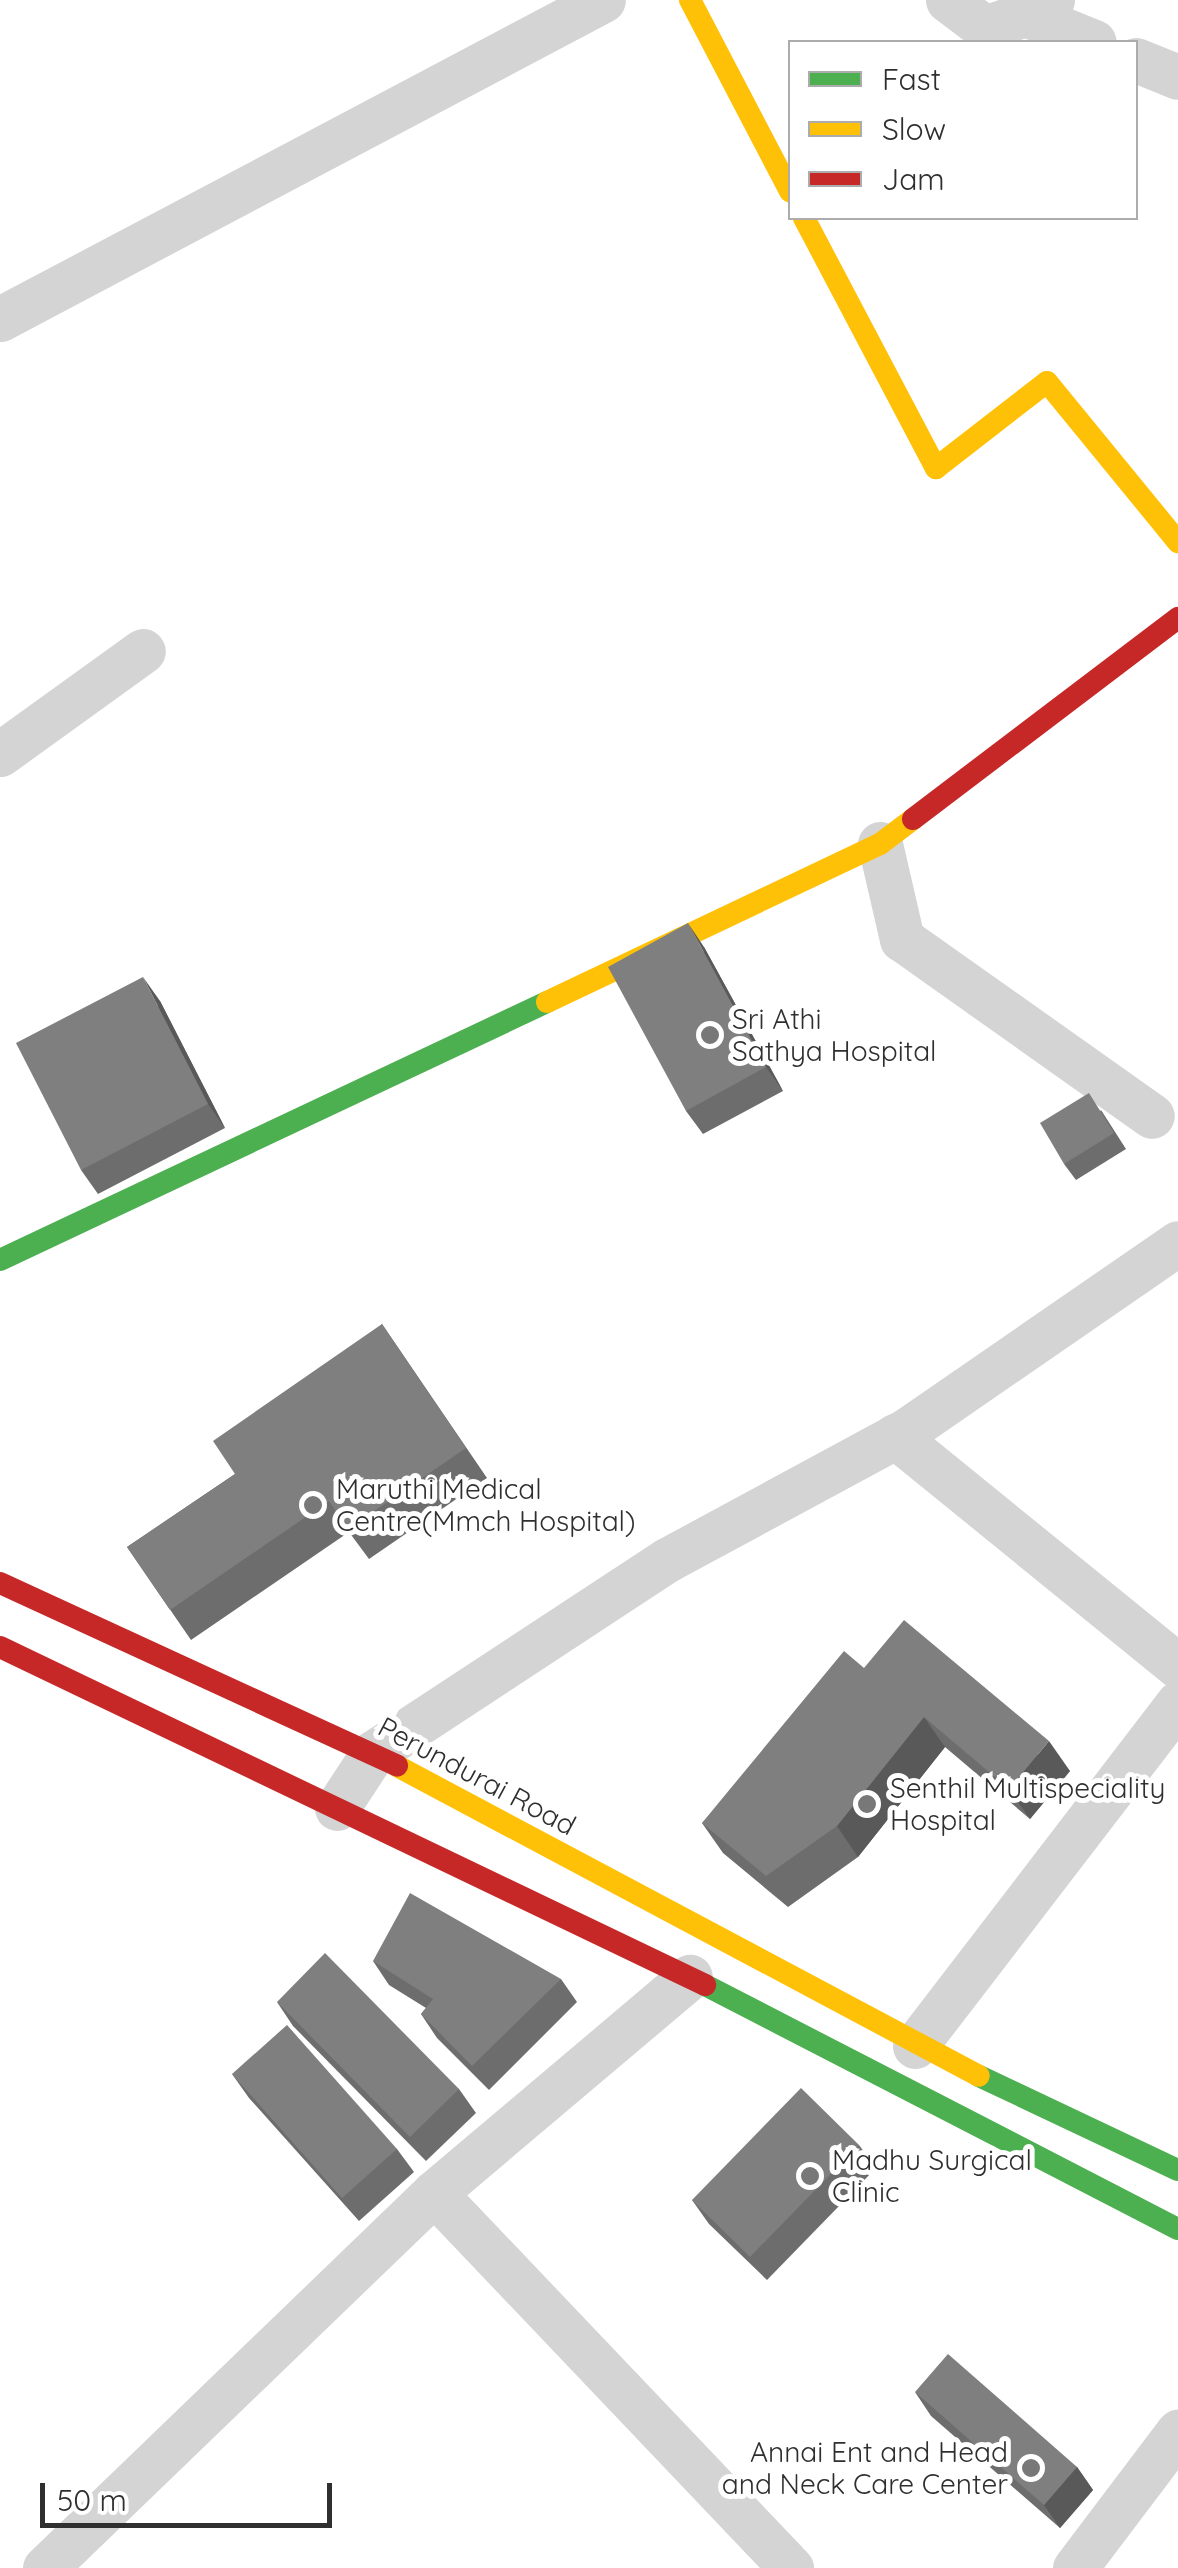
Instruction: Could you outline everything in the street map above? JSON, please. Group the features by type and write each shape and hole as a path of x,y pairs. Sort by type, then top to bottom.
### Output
{"main road":[{"path":"690,0 788,187"},
{"path":"805,220 936,468 1047,382 1178,542"},
{"path":"0,1260 880,844 1178,618"},
{"name":"Perundurai Road","path":"0,1583 373,1754 915,2046 1178,2170"},
{"path":"0,1647 690,1978 1178,2229"}],"street":[{"path":"0,319 604,0"},
{"path":"948,0 986,28 1038,7 1091,40"},
{"path":"1138,61 1178,77"},
{"path":"0,754 143,652"},
{"path":"880,844 902,938 1169,1118"},
{"path":"337,1808 373,1754 667,1560 895,1436 1178,1243"},
{"path":"895,1436 1178,1666"},
{"path":"915,2046 1178,1703"},
{"path":"45,2568 434,2193 690,1978"},
{"path":"434,2193 791,2568"},
{"path":"1075,2568 1178,2432"}],"building":[{"path":"688,923 766,1067 686,1111 608,967"},
{"path":"143,977 208,1104 81,1170 16,1043"},
{"path":"1089,1093 1114,1133 1064,1164 1040,1123"},
{"path":"382,1324 466,1448 348,1529 329,1501 170,1610 127,1547 235,1474 213,1441"},
{"path":"904,1620 1049,1741 1009,1789 924,1717 837,1826 766,1876 702,1823 844,1651 864,1668"},
{"path":"410,1893 561,1979 472,2066 421,2014 433,1999 373,1961"},
{"path":"325,1953 459,2089 410,2137 277,2002"},
{"path":"287,2025 397,2149 342,2198 232,2074"},
{"path":"801,2088 859,2145 750,2257 692,2200"},
{"path":"948,2354 1077,2467 1044,2505 915,2392"}],"traffic: fast":[{"path":"0,1260 547,1002"},
{"path":"705,1985 1178,2229"},
{"path":"979,2076 1178,2170"}],"traffic: slow":[{"path":"690,0 788,187"},
{"path":"805,220 936,468 1047,382 1178,542"},
{"path":"547,1002 880,844 913,819"},
{"path":"397,1766 979,2076"}],"traffic: jam":[{"path":"913,819 1178,618"},
{"path":"0,1583 397,1766"},
{"path":"0,1647 705,1985"}],"place":[{"name":"Sri Athi Sathya Hospital","path":"710,1035"},
{"name":"Maruthi Medical Centre(Mmch Hospital)","path":"313,1505"},
{"name":"Senthil Multispeciality Hospital","path":"867,1804"},
{"name":"Madhu Surgical Clinic","path":"810,2176"},
{"name":"Annai Ent and Head and Neck Care Center","path":"1031,2468"}]}
